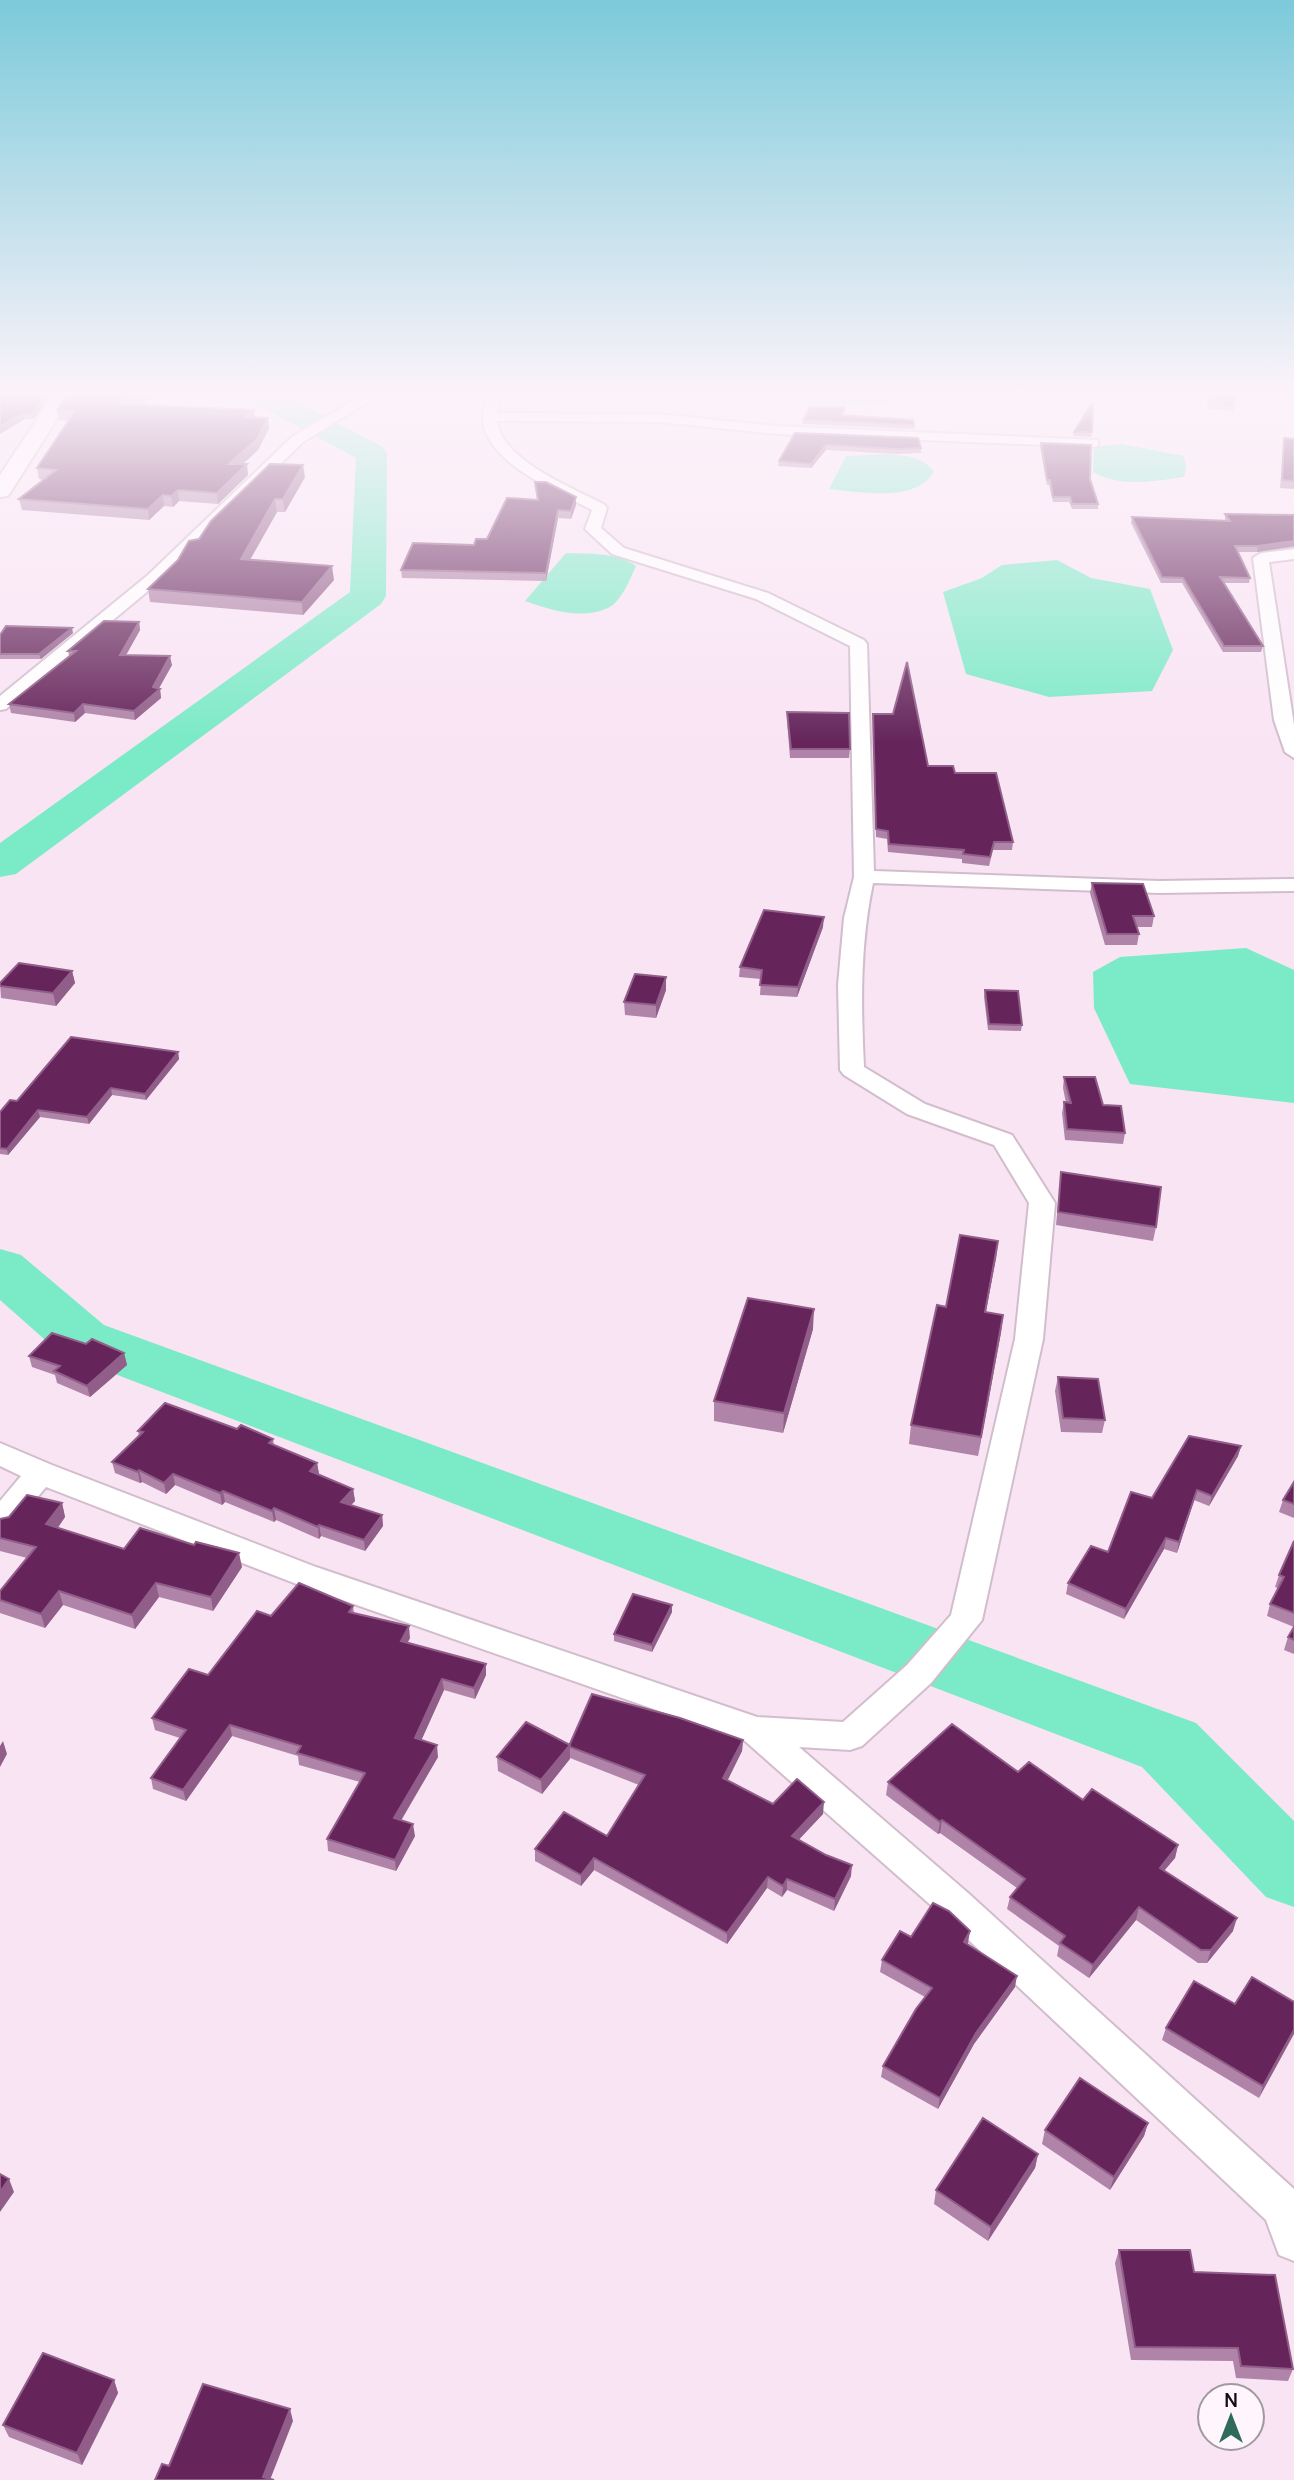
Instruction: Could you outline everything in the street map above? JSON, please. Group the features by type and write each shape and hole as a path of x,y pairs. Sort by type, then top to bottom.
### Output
{"street":[{"path":"0,705 154,578 225,510"},
{"path":"0,1453 41,1473 305,1575 757,1731 850,1736 919,1674 965,1619 1029,1339 1042,1203 1003,1140 916,1109 852,1070 849,985 855,918 864,877 858,644 762,596 618,551 593,529 599,510"},
{"path":"1294,554 1261,558 1283,720 1294,752"},
{"path":"864,877 1159,887 1294,885"},
{"path":"0,1521 41,1473"},
{"path":"757,1731 955,1903 1283,2207 1294,2240"}],"shaded area":[{"path":"566,553 611,556 636,566 625,589 613,605 598,612 566,612 525,601"},
{"path":"1057,560 1091,578 1150,589 1173,650 1152,691 1049,697 966,674 943,592 982,578 1002,565"},
{"path":"1246,948 1294,970 1294,1103 1130,1084 1094,1008 1093,972 1120,957"}],"building":[{"path":"223,510 269,510 241,559 332,566 302,602 148,589 178,560 189,541 199,539"},
{"path":"501,510 571,510 558,510 546,573 401,570 413,543 474,545 476,539 487,539"},
{"path":"1225,514 1294,515 1294,541 1235,546 1250,578 1220,577 1263,646 1224,646 1183,578 1162,577 1132,517 1230,521"},
{"path":"104,621 139,622 120,655 170,656 153,687 160,689 134,711 83,704 74,713 9,704 76,651 68,651"},
{"path":"6,626 72,628 39,654 0,654 0,635"},
{"path":"907,662 928,766 953,766 955,773 996,773 1013,842 994,842 990,857 963,854 964,850 889,844 888,831 876,829 873,714 893,714"},
{"path":"787,712 849,713 850,749 791,749"},
{"path":"1092,883 1143,884 1154,916 1133,916 1139,934 1107,934"},
{"path":"764,910 824,917 798,987 760,985 762,970 740,967"},
{"path":"19,963 72,971 53,993 0,986"},
{"path":"635,974 666,977 656,1005 624,1002"},
{"path":"985,990 1018,991 1022,1025 989,1024"},
{"path":"71,1037 178,1052 145,1094 111,1088 87,1117 38,1110 7,1149 0,1148 0,1112 10,1100 17,1101"},
{"path":"1064,1077 1095,1077 1103,1105 1121,1106 1125,1133 1067,1129 1064,1102 1071,1103"},
{"path":"1061,1172 1161,1187 1156,1227 1058,1212"},
{"path":"960,1235 998,1241 985,1312 1003,1315 981,1437 911,1425 937,1305 946,1307"},
{"path":"748,1298 814,1309 784,1413 714,1401"},
{"path":"52,1333 86,1344 92,1339 124,1353 87,1386 54,1371 60,1366 29,1356"},
{"path":"1058,1377 1098,1379 1105,1420 1063,1418"},
{"path":"165,1403 237,1429 241,1425 273,1439 269,1443 317,1463 310,1471 353,1489 341,1502 382,1515 364,1540 319,1525 318,1527 274,1508 272,1511 173,1474 164,1483 139,1470 138,1472 112,1462 143,1432 138,1431"},
{"path":"1189,1436 1241,1446 1212,1496 1197,1490 1179,1542 1166,1538 1126,1609 1068,1583 1091,1546 1108,1552 1131,1492 1152,1498"},
{"path":"1294,1482 1294,1504 1283,1500"},
{"path":"27,1495 62,1503 46,1524 124,1549 140,1528 194,1545 196,1542 239,1553 211,1597 156,1583 132,1615 59,1591 41,1614 0,1600 0,1591 36,1547 0,1538 0,1519 9,1517"},
{"path":"1294,1541 1294,1613 1270,1604 1284,1577 1279,1575"},
{"path":"299,1583 353,1606 349,1612 409,1626 401,1641 486,1664 474,1688 442,1679 415,1738 437,1745 394,1818 413,1824 395,1860 327,1839 365,1773 297,1753 301,1746 230,1725 183,1790 151,1778 186,1730 152,1718 189,1669 208,1675 257,1611 271,1616"},
{"path":"633,1594 672,1605 652,1645 614,1634"},
{"path":"1294,1627 1294,1640 1288,1637"},
{"path":"592,1694 680,1718 743,1740 723,1778 773,1804 797,1779 824,1802 792,1836 826,1855 852,1865 835,1899 787,1879 783,1886 768,1877 727,1933 594,1858 581,1875 535,1849 564,1812 607,1836 645,1775 569,1746"},
{"path":"526,1722 570,1745 541,1780 497,1757"},
{"path":"952,1724 1018,1772 1029,1762 1083,1800 1092,1789 1178,1845 1160,1868 1237,1918 1211,1950 1201,1950 1139,1907 1093,1965 1060,1943 1065,1936 1010,1897 1025,1879 942,1820 940,1822 888,1782"},
{"path":"933,1903 949,1911 970,1931 964,1942 1017,1976 976,2033 940,2098 883,2066 916,2009 932,1988 882,1960 900,1931 911,1937"},
{"path":"1252,1977 1294,2002 1294,2030 1263,2086 1166,2028 1194,1981 1235,2004"},
{"path":"1080,2078 1148,2123 1114,2177 1045,2130"},
{"path":"983,2118 1038,2154 991,2227 936,2190"},
{"path":"0,2174 9,2179 0,2192"},
{"path":"1119,2250 1190,2250 1194,2272 1275,2275 1293,2369 1241,2366 1238,2348 1135,2347"},
{"path":"43,2353 114,2380 77,2453 3,2425"},
{"path":"203,2384 290,2409 263,2477 274,2480 155,2480 162,2464 169,2466"}],"waterway":[{"path":"0,864 368,596 370,510"},
{"path":"0,1268 82,1339 1169,1745 1294,1873"}]}
